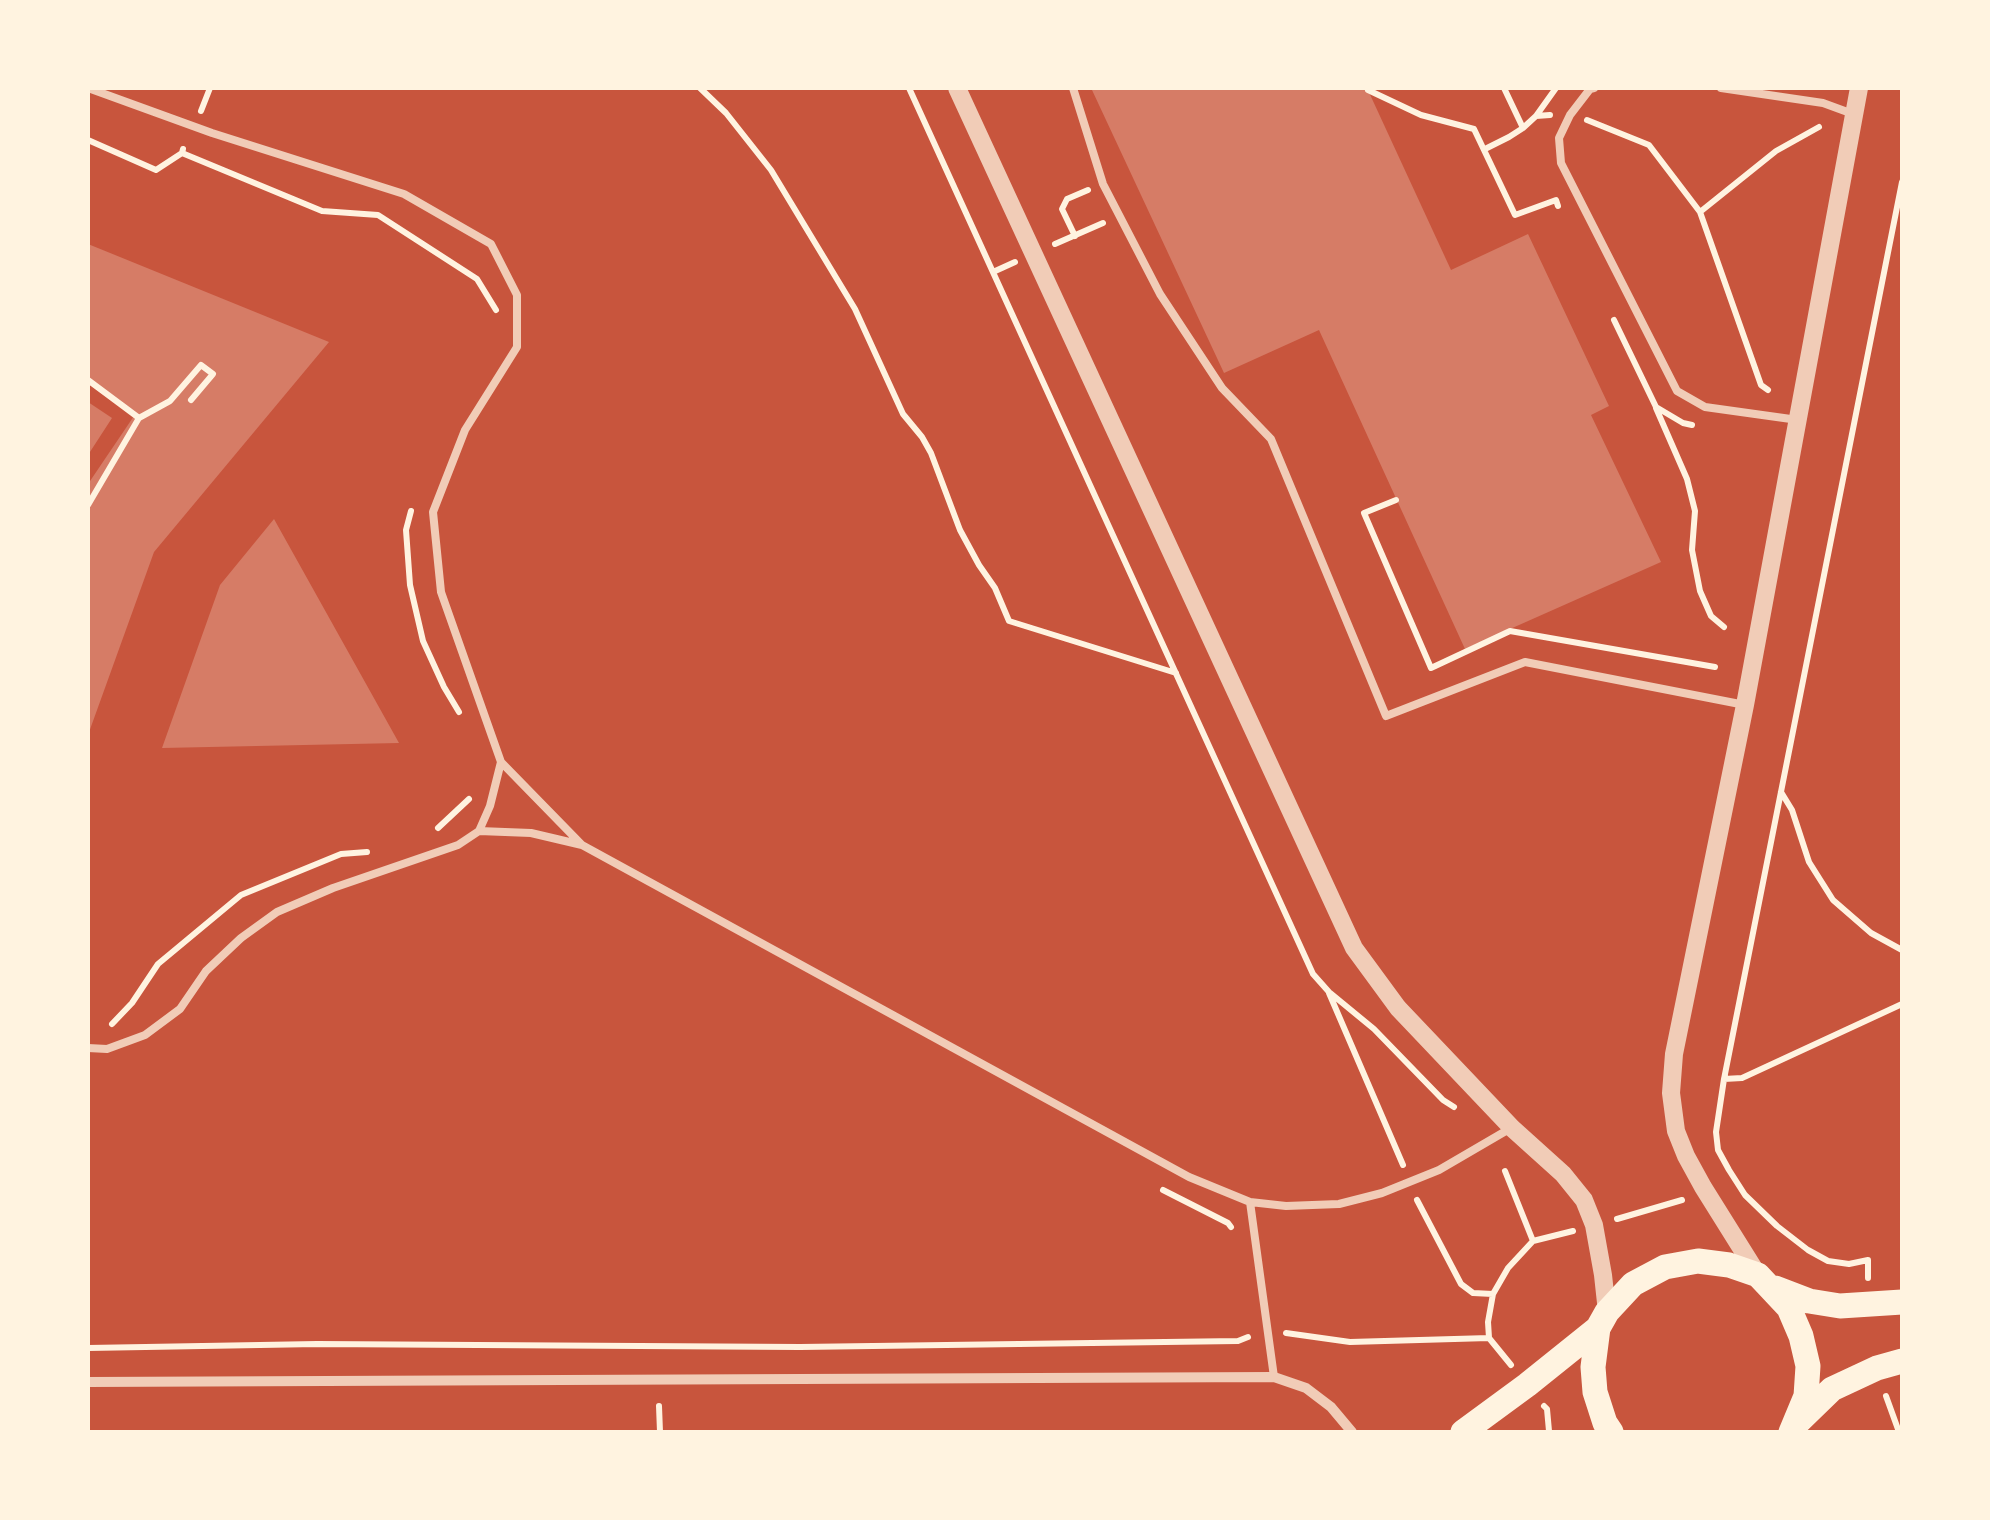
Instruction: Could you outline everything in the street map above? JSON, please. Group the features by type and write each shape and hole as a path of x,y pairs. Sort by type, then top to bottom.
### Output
{"main road":[{"path":"1462,1432 1527,1385 1603,1320 1633,1284 1665,1267 1698,1261 1730,1265 1809,1302 1840,1306 1902,1302"},
{"path":"1764,1280 1789,1308 1802,1336 1808,1366 1806,1396 1793,1429"},
{"path":"1603,1320 1593,1366 1595,1392 1611,1432"},
{"path":"1793,1429 1832,1389 1902,1361"}],"street":[{"path":"957,88 1354,948 1398,1008 1512,1128 1563,1174 1584,1200 1594,1225 1603,1320"},
{"path":"1764,1280 1686,1156 1676,1130 1671,1093 1674,1054 1746,705 1859,88"},
{"path":"88,1382 1274,1377 1306,1388 1331,1407 1352,1432"}],"lane":[{"path":"88,88 404,194 491,244 517,294 517,347 465,430 434,512 441,592 502,762 582,845"},
{"path":"1072,88 1102,184 1160,294 1222,388 1271,439 1386,716 1525,662 1746,705"},
{"path":"1594,88 1570,115 1560,138 1561,163 1677,391 1706,407 1798,420"},
{"path":"1721,88 1822,103 1854,115"},
{"path":"88,1048 107,1049 145,1035 180,1009 206,972 241,938 278,912 333,888 458,846 478,831 490,806 502,762"},
{"path":"478,831 530,833 582,845 1188,1177 1250,1202 1286,1206 1339,1204 1382,1193 1440,1170 1512,1128"},
{"path":"1250,1202 1274,1377"}],"path":[{"path":"700,88 726,113 770,170 856,309 903,414 931,454 960,530 995,588 1009,621 1176,673"},
{"path":"908,88 1313,974 1443,1100 1455,1107"},
{"path":"1370,88 1421,116 1474,128 1515,215 1556,200 1564,218"},
{"path":"1504,88 1522,128"},
{"path":"1485,149 1509,138 1536,116 1556,88"},
{"path":"1536,116 1570,115 1649,145 1700,212 1761,386 1768,390"},
{"path":"88,140 156,170 182,153 195,126"},
{"path":"1700,212 1776,151 1818,127"},
{"path":"182,153 322,211 378,215 477,279 496,306 498,320"},
{"path":"1868,1260 1848,1264 1828,1261 1777,1226 1746,1195 1718,1150 1716,1132 1902,182"},
{"path":"1053,246 1075,236 1062,209 1067,199 1102,184"},
{"path":"993,272 1019,260"},
{"path":"1606,304 1687,479 1694,511 1692,550 1700,591 1711,616 1724,627"},
{"path":"88,505 140,418 170,401 201,364 213,374 191,400"},
{"path":"88,380 140,418"},
{"path":"1656,406 1683,423 1697,426"},
{"path":"414,500 406,530 410,585 423,642 463,718"},
{"path":"1396,500 1364,513 1432,668 1510,631 1715,667"},
{"path":"426,838 469,799 474,783"},
{"path":"1781,792 1792,810 1809,862 1833,900 1871,933 1902,950"},
{"path":"457,812 478,831"},
{"path":"100,1029 111,1024 132,1003 158,964 241,895 341,854 373,852"},
{"path":"1329,992 1438,1243 1461,1284 1473,1293 1493,1294"},
{"path":"1724,1080 1742,1078 1902,1004"},
{"path":"1505,1171 1533,1242"},
{"path":"1161,1188 1228,1223 1234,1233"},
{"path":"1611,1220 1682,1200"},
{"path":"1511,1365 1489,1338 1493,1294 1508,1268 1533,1242 1580,1230"},
{"path":"88,1348 457,1344 800,1347 1238,1341 1267,1328"},
{"path":"1286,1334 1350,1342 1489,1338"},
{"path":"1537,1397 1547,1409 1549,1430"},
{"path":"659,1406 660,1432"},
{"path":"1890,1406 1898,1432"}],"building":[{"path":"1367,88 1451,270 1528,234 1609,406 1591,415 1661,562 1465,649 1319,330 1224,373 1092,90"},
{"path":"88,244 329,342 154,552 88,735 88,484 134,416 88,384"},
{"path":"88,402 112,418 88,455"},
{"path":"274,519 399,743 162,748 220,585"}]}
